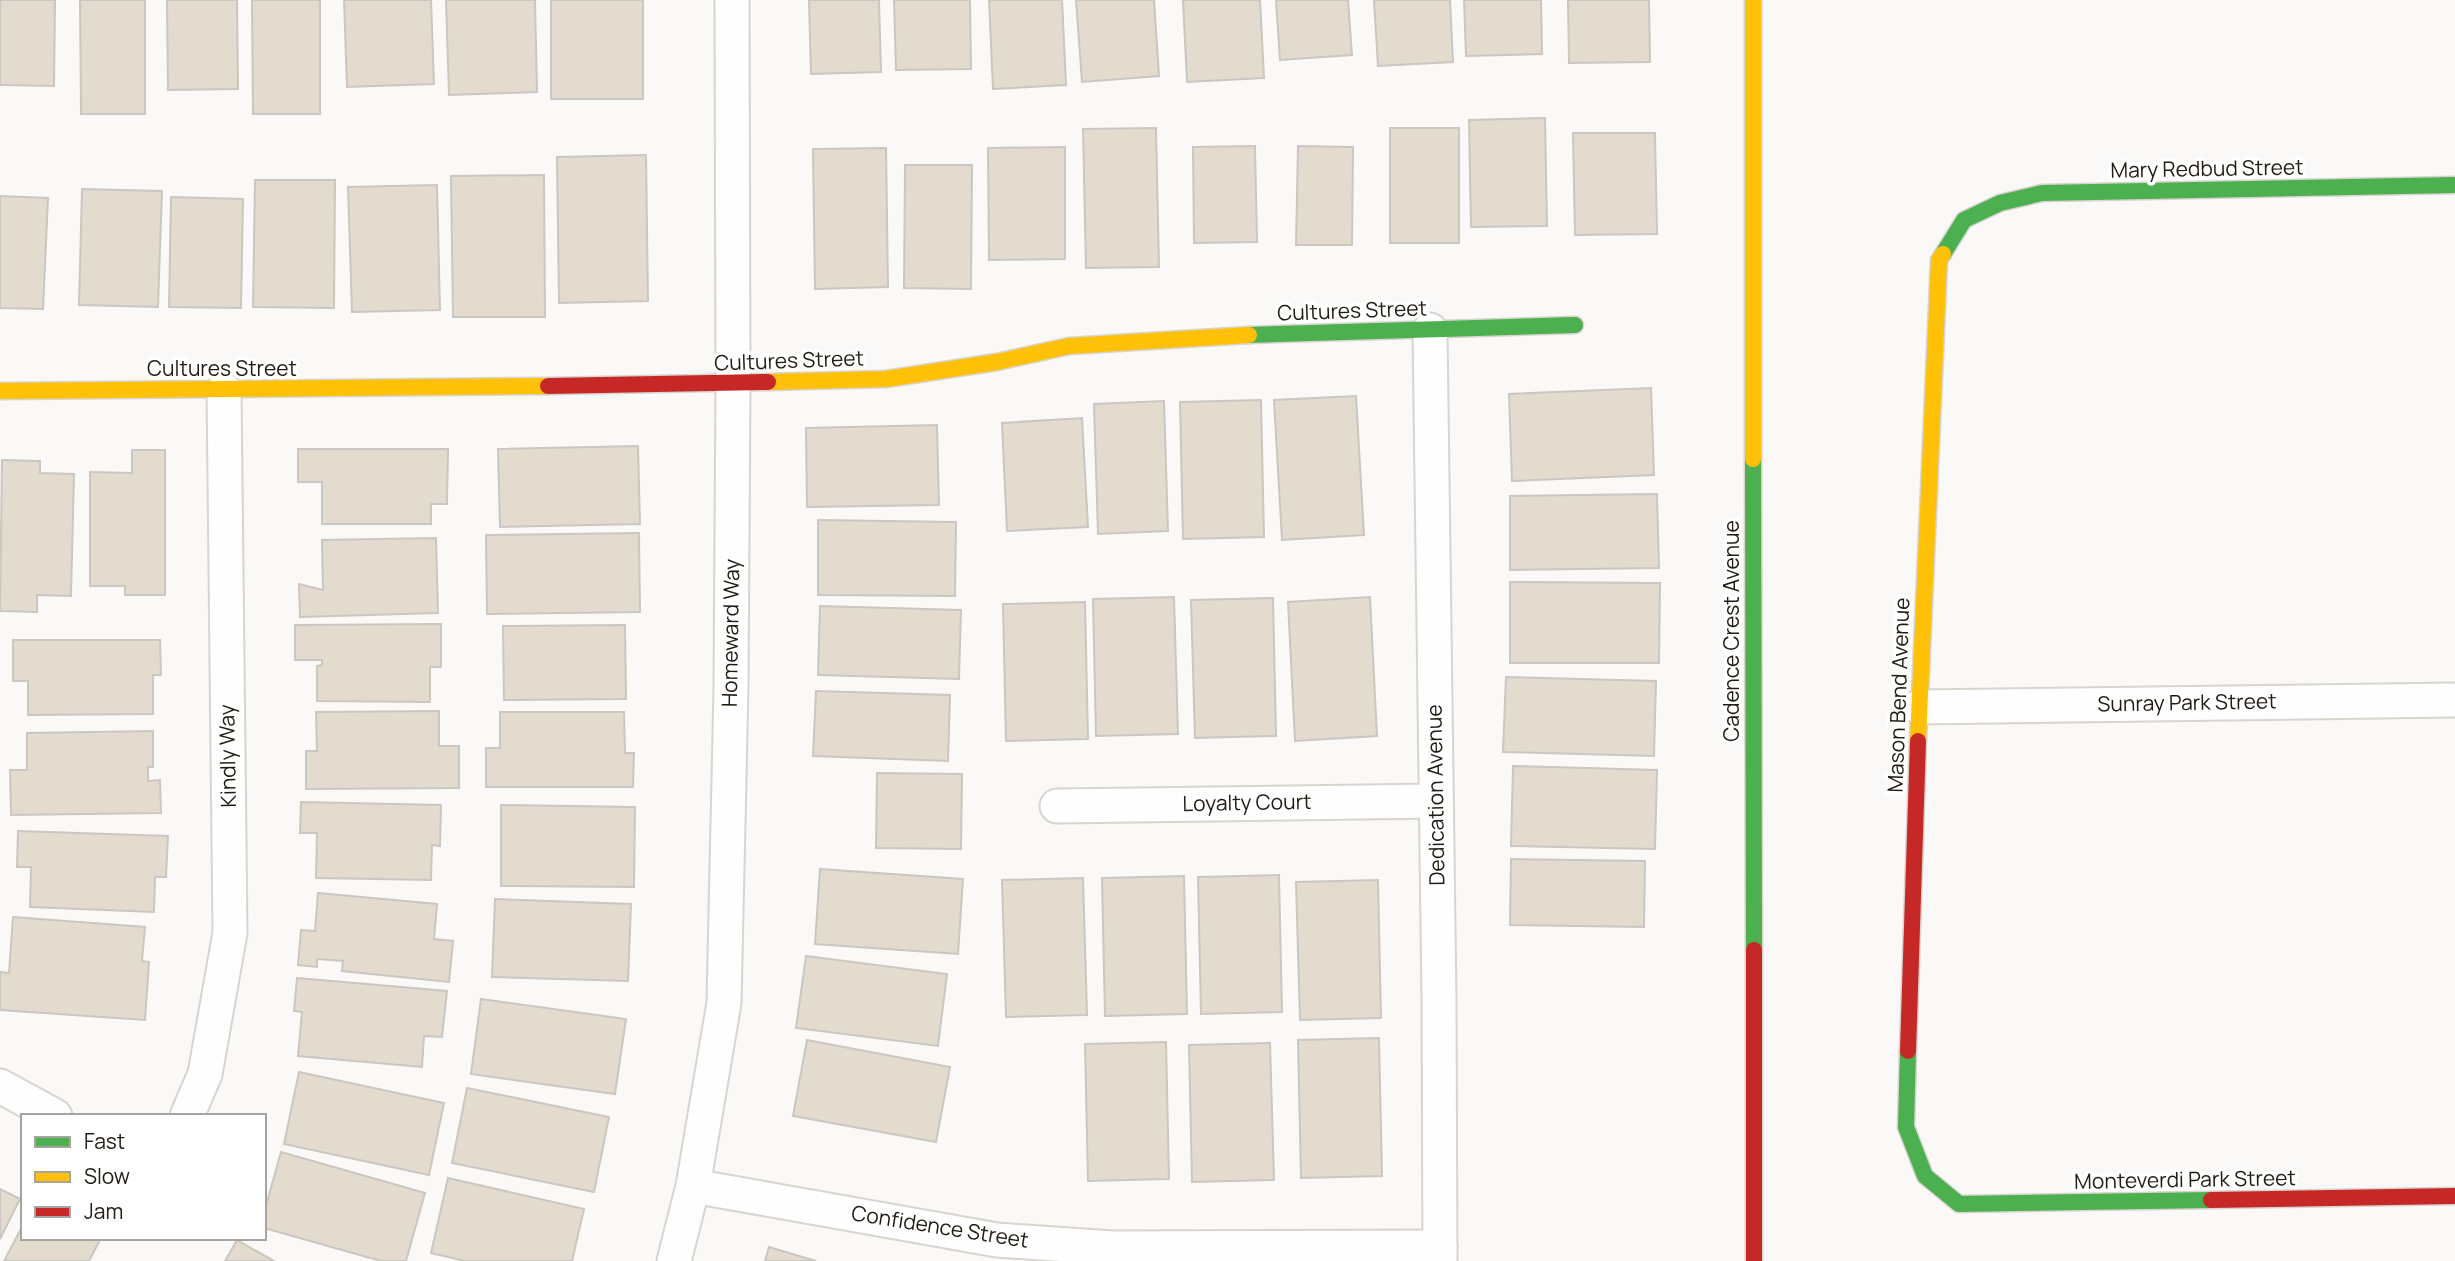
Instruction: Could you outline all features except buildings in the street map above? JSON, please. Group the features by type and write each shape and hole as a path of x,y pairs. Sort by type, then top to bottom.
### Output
{"street":[{"name":"Homeward Way","path":"674,1261 694,1186 724,1003 731,688 732,0"},
{"name":"Cadence Crest Avenue","path":"1753,0 1754,1261"},
{"name":"Mary Redbud Street","path":"1964,220 2000,203 2042,193 2455,185"},
{"name":"Mason Bend Avenue","path":"1925,1176 1906,1128 1919,707 1939,260 1964,220"},
{"name":"Cultures Street","path":"0,391 733,384 886,379 997,362 1069,346 1239,335 1574,325"},
{"name":"Dedication Avenue","path":"1430,330 1440,1254"},
{"name":"Kindly Way","path":"188,1114 205,1074 230,933 224,390"},
{"name":"Sunray Park Street","path":"1919,707 2455,700"},
{"name":"Loyalty Court","path":"1057,806 1436,801"},
{"path":"0,1086 51,1114"},
{"name":"Monteverdi Park Street","path":"1925,1176 1959,1204 2455,1196"},
{"name":"Confidence Street","path":"694,1186 997,1240 1113,1248 1440,1254"}],"traffic: fast":[{"path":"1943,254 1964,220 2000,203 2042,193 2455,185"},
{"path":"1249,335 1575,325"},
{"path":"1753,459 1754,950"},
{"path":"1908,1051 1906,1127 1925,1176 1959,1204 2211,1200"}],"traffic: slow":[{"path":"1753,0 1753,459"},
{"path":"1918,741 1939,260 1943,254"},
{"path":"768,382 886,379 997,362 1069,346 1249,335"},
{"path":"0,391 548,386"}],"traffic: jam":[{"path":"548,386 768,382"},
{"path":"1908,1051 1918,741"},
{"path":"1754,950 1754,1261"},
{"path":"2211,1200 2455,1196"}]}
